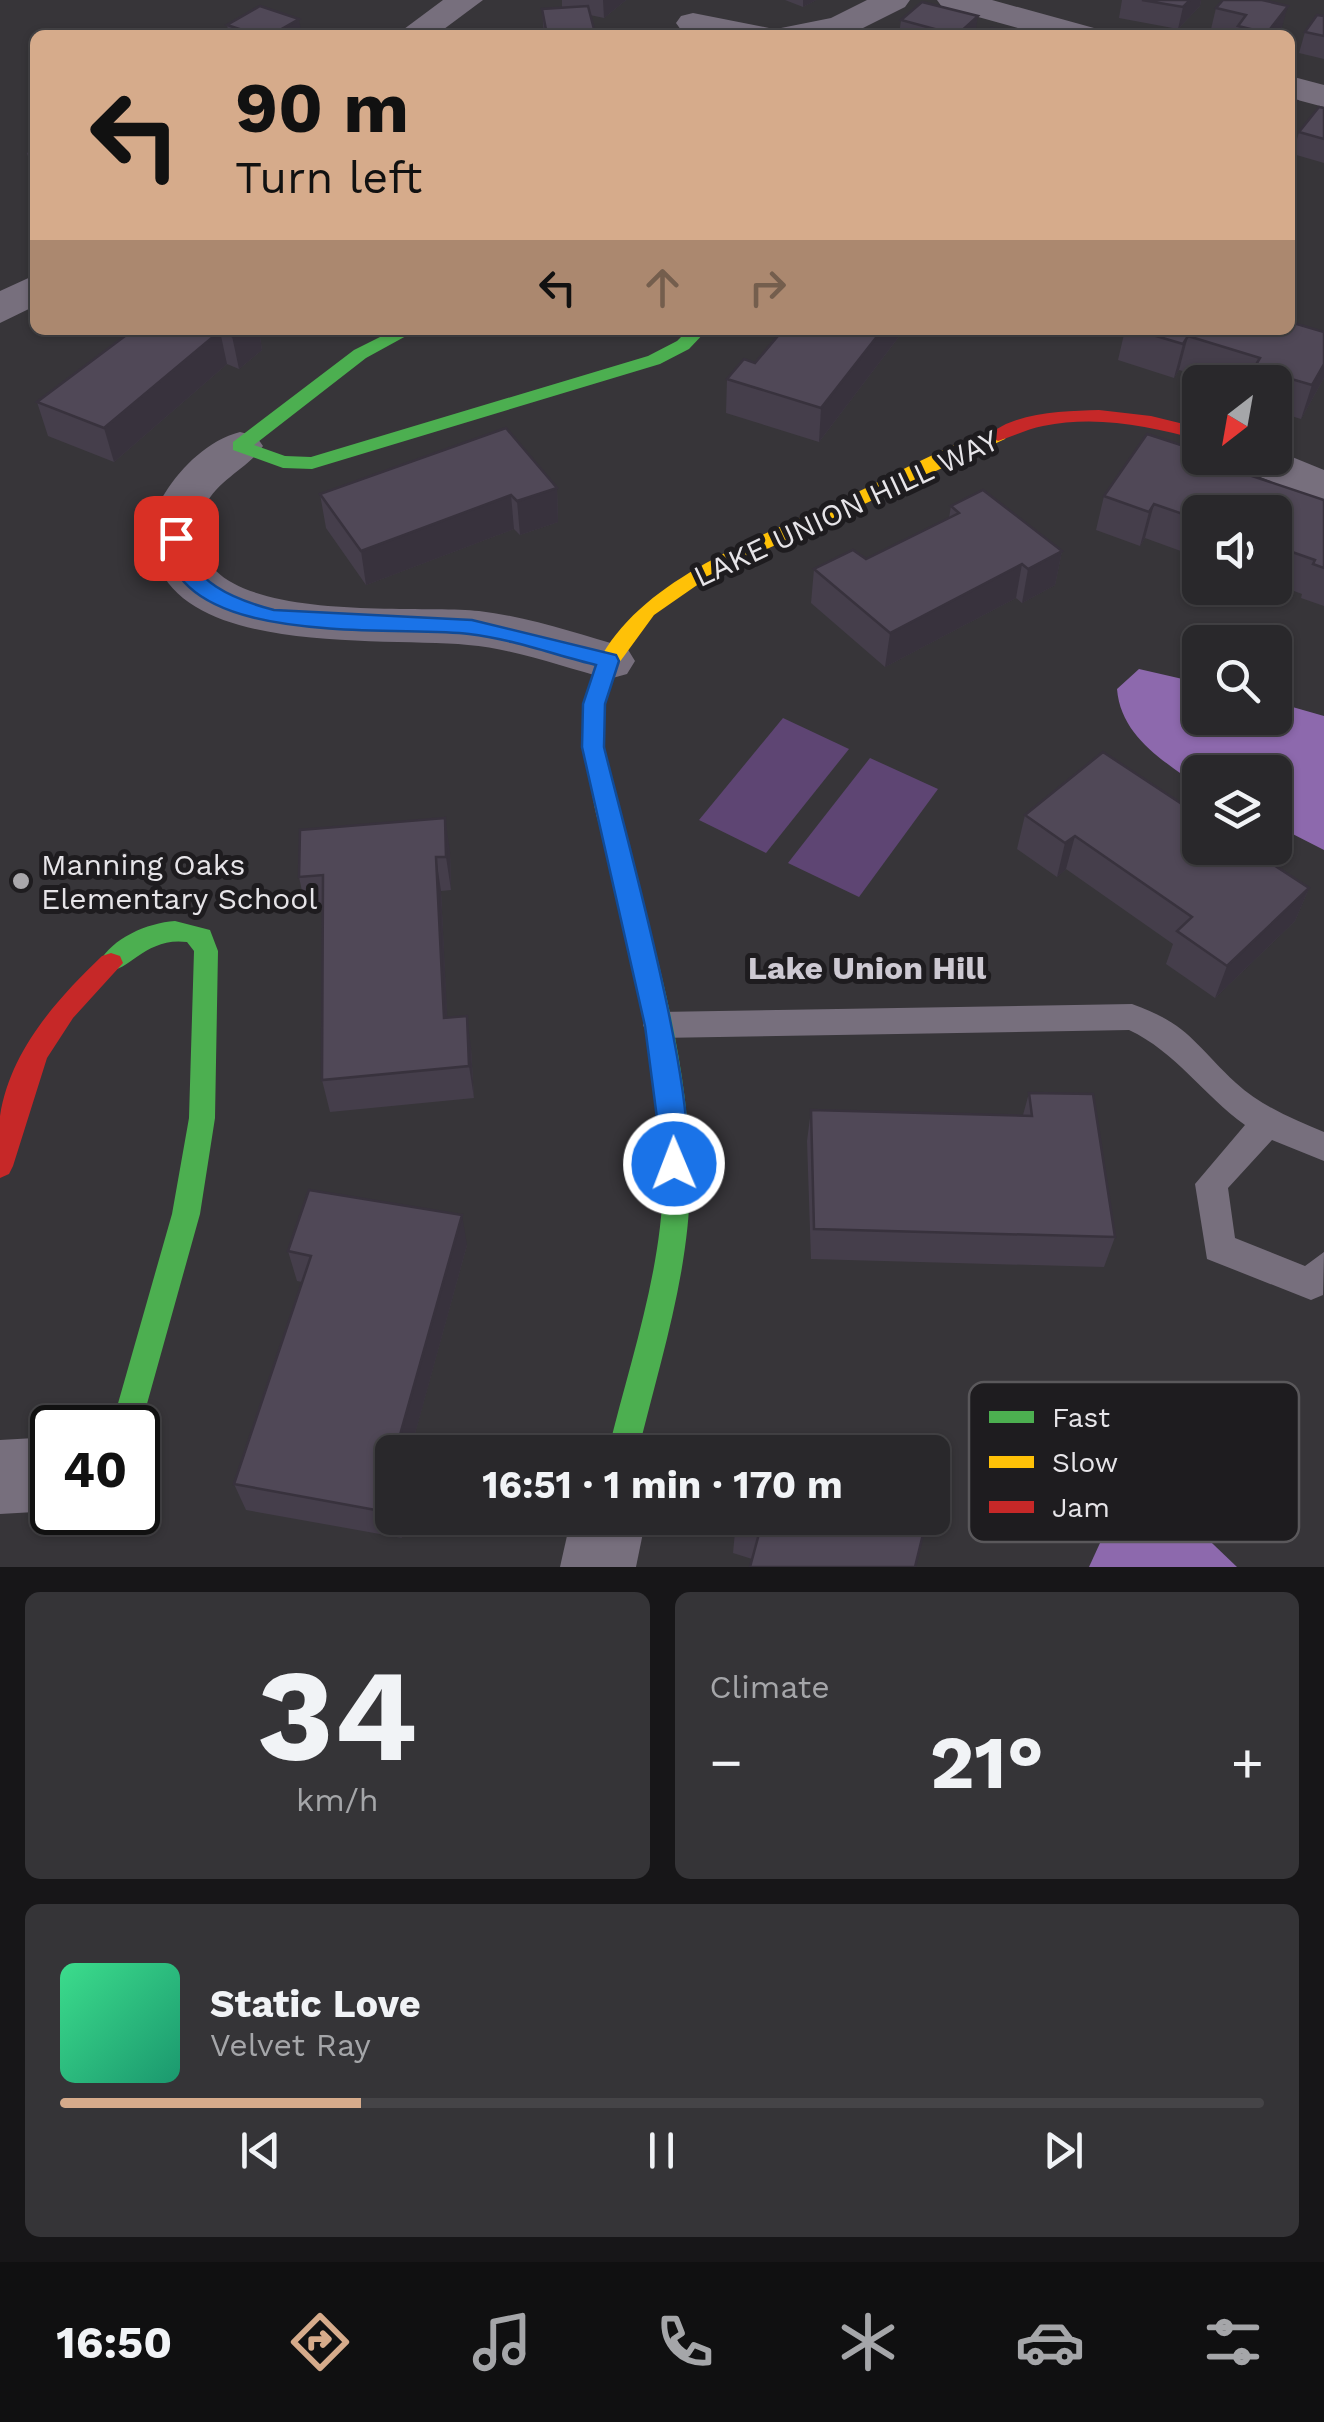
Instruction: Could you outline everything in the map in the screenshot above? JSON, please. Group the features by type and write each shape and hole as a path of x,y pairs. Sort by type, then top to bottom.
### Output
{"street":[{"path":"421,30 466,0"},
{"path":"822,30 840,27 893,0"},
{"path":"954,0 1064,30"},
{"path":"693,23 731,30"},
{"path":"1295,88 1324,96"},
{"path":"0,310 30,290"},
{"path":"398,335 360,354 193,484 174,518 177,558 191,579 211,594 238,608 274,617 472,627 608,661"},
{"path":"240,446 282,462 312,463 654,360 683,346 693,335"},
{"name":"LAKE UNION HILL WAY","path":"627,1435 672,1236 675,1128 658,1026 593,747 594,704 608,661 647,610 706,570 1013,428 1054,418 1099,414 1149,420 1182,429"},
{"path":"1292,474 1324,488"},
{"path":"0,1166 29,1059 49,1030 132,944 154,931 182,928 201,937 206,951 202,1118 186,1214 132,1405"},
{"path":"0,1478 30,1476"},
{"path":"598,1567 605,1535"}],"lane":[{"path":"658,1026 1132,1017 1172,1035 1227,1095 1268,1123 1324,1147"},
{"path":"1268,1123 1211,1184 1218,1248 1311,1284 1324,1268"}],"shaded area":[{"path":"1139,669 1182,679 1182,735 1292,735 1292,707 1324,716 1324,850 1292,834 1292,755 1182,755 1182,774 1136,734 1120,706 1117,689"},
{"path":"783,718 849,749 766,853 699,820"},
{"path":"870,758 938,789 859,897 788,863"},
{"path":"1100,1542 1211,1542 1237,1567 1089,1567"}],"building":[{"path":"1142,0 1190,0 1183,7"},
{"path":"1223,0 1262,0 1288,6 1269,30 1238,26 1246,15 1216,8"},
{"path":"922,2 978,16 963,30 938,30 901,20"},
{"path":"260,6 299,19 280,30 242,30 227,25"},
{"path":"588,6 594,30 546,30 542,9"},
{"path":"1317,15 1324,16 1324,36 1305,32"},
{"path":"1319,107 1324,108 1324,139 1299,132"},
{"path":"1295,323 1324,332 1324,364 1312,385 1292,379 1292,365 1256,365 1260,358 1188,336 1183,344 1153,335 1295,335"},
{"path":"126,335 215,335 104,428 37,402"},
{"path":"779,335 878,335 821,408 727,379 744,359 755,363"},
{"path":"506,428 557,488 517,501 511,495 361,551 320,494"},
{"path":"1147,434 1182,445 1182,475 1249,475 1324,500 1324,568 1313,564 1315,560 1292,552 1292,495 1182,495 1182,514 1154,504 1149,512 1104,496"},
{"path":"983,490 1062,551 1028,569 1022,564 890,633 814,569 853,550 866,559 959,513 951,506"},
{"path":"1103,752 1182,804 1182,865 1274,865 1309,888 1227,966 1177,931 1192,917 1075,836 1065,843 1025,815"},
{"path":"445,818 446,857 436,857 444,1018 467,1016 469,1066 322,1080 323,875 299,877 300,830"},
{"path":"1029,1093 1093,1094 1115,1237 814,1229 811,1110 1032,1116"},
{"path":"309,1190 462,1215 400,1435 375,1435 375,1510 234,1484 311,1256 288,1251"},
{"path":"759,1535 923,1535 915,1567 750,1567"}],"traffic: fast":[{"path":"398,335 360,354 240,446 283,462 312,463 654,360 683,345 693,335"},
{"path":"613,833 661,1033 675,1135 672,1237 627,1435"},
{"path":"111,963 142,940 163,932 187,932 201,937 206,951 202,1118 186,1214 132,1405"}],"traffic: slow":[{"path":"613,833 593,747 594,704 609,661 647,610 706,569 998,435"}],"traffic: jam":[{"path":"998,435 1073,416 1125,417 1182,429"},
{"path":"0,1166 17,1103 48,1032 111,963"}],"place":[{"name":"Manning Oaks Elementary School","path":"21,881"}],"district":[{"name":"Lake Union Hill","path":"867,968"}],"route":[{"path":"176,538 177,558 191,579 238,608 274,617 472,627 608,661 594,704 593,747 658,1026 675,1128 674,1164"}]}
